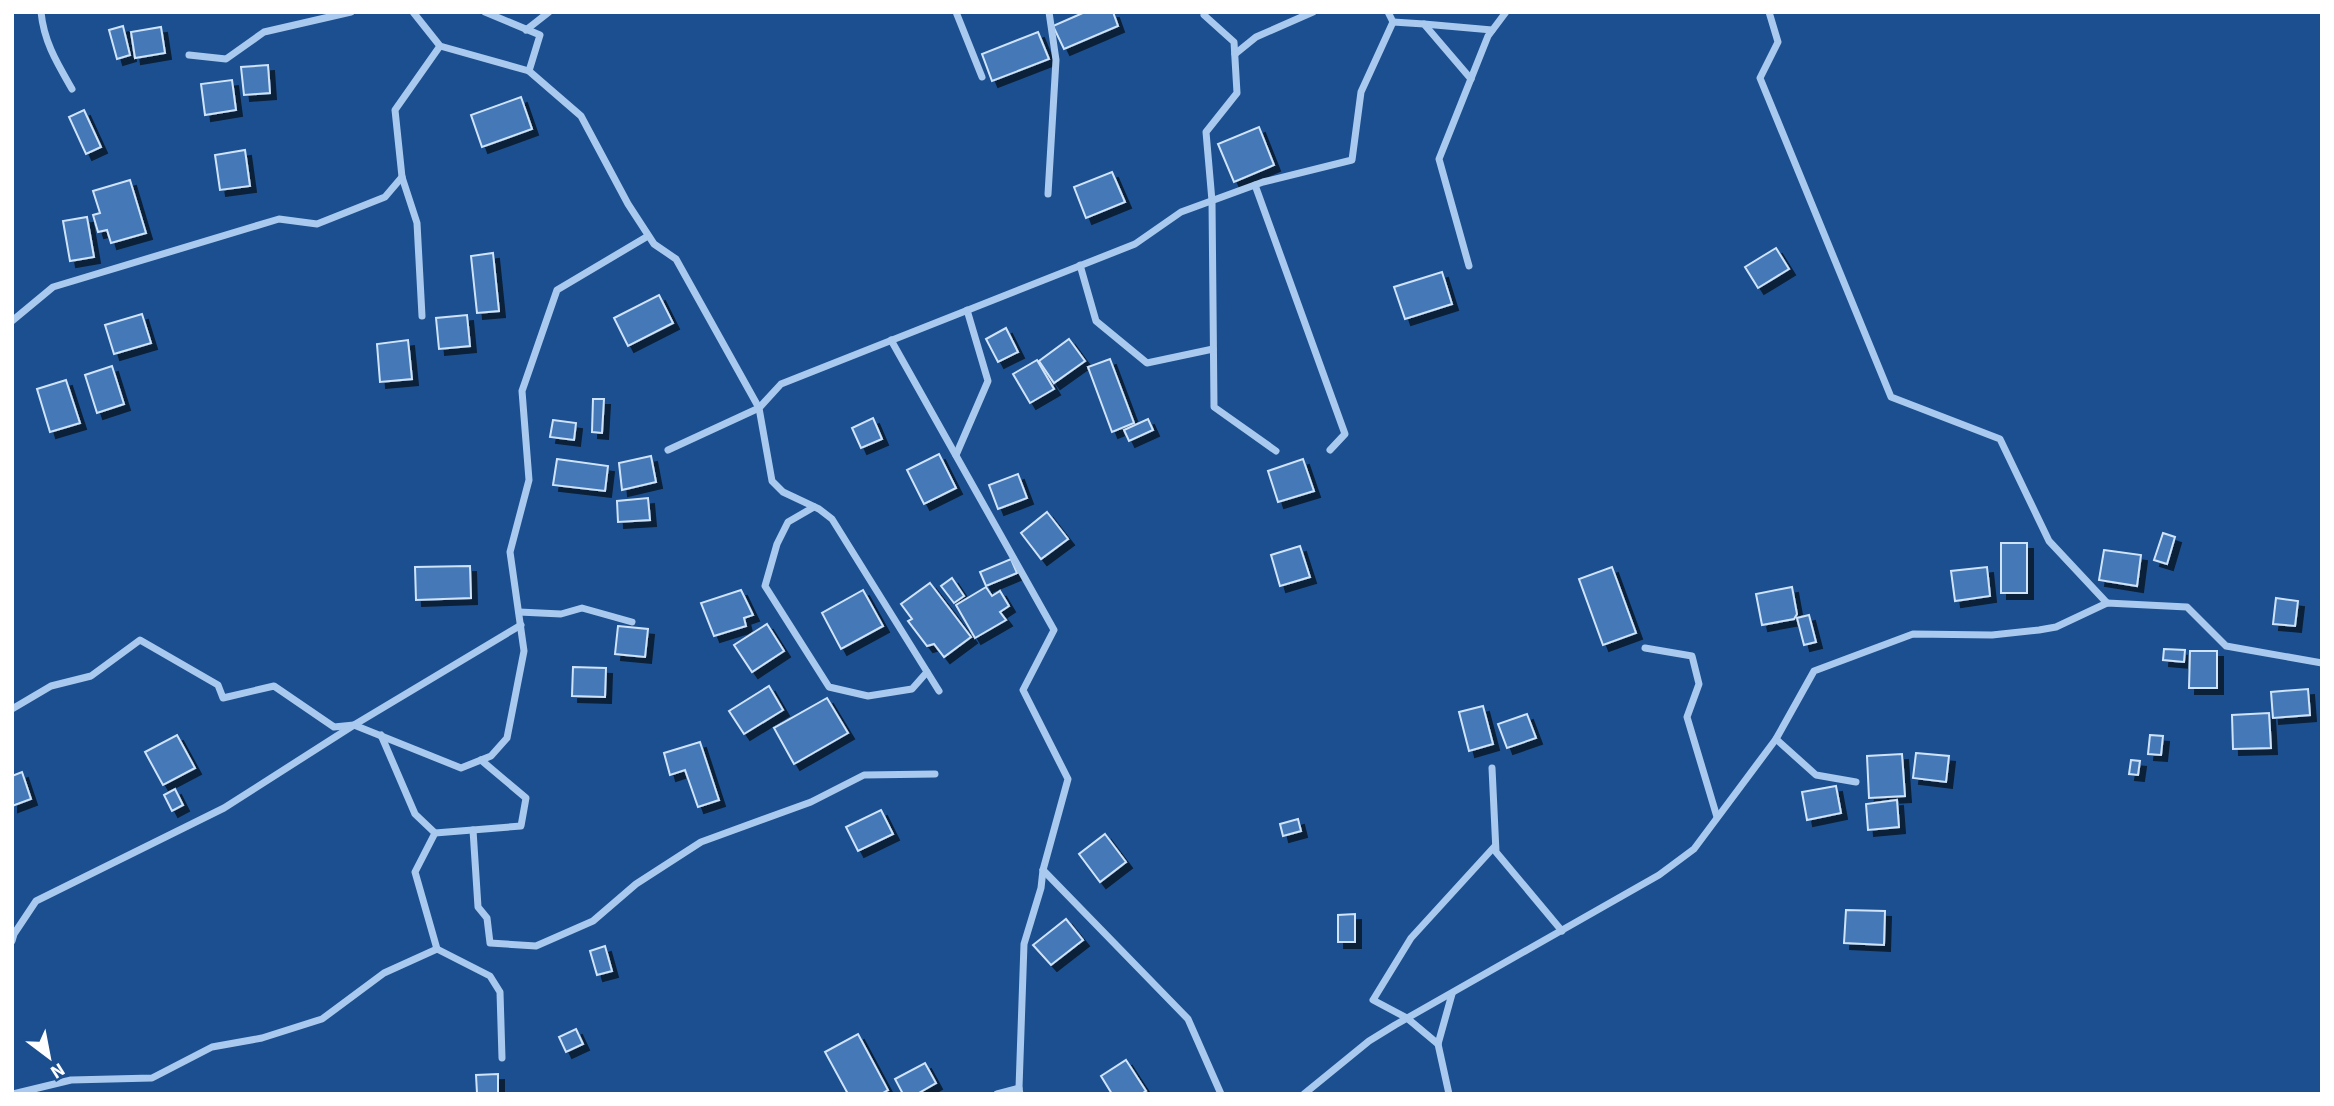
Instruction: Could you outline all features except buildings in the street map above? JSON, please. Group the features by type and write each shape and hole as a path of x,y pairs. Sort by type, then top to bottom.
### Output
{"street":[{"path":"41,12 43,33 51,53 72,89"},
{"path":"189,55 226,59 264,32 351,12"},
{"path":"413,12 440,46 529,71 581,116 628,204 654,244 676,259 759,408 772,481 783,492 832,519 939,691"},
{"path":"485,12 540,35 529,71"},
{"path":"526,30 549,12"},
{"path":"956,12 982,77"},
{"path":"1048,194 1056,60 1049,12"},
{"path":"1235,54 1256,37 1313,12"},
{"path":"1388,12 1393,22"},
{"path":"1469,266 1439,159 1492,30 1506,12"},
{"path":"1769,12 1778,41 1760,78 1891,397 2000,439 2049,541 2107,603"},
{"path":"1204,15 1234,42 1237,93 1206,132 1212,201 1214,407 1276,451"},
{"path":"1393,22 1492,30"},
{"path":"668,450 759,408 781,384 1135,244 1181,212 1255,184 1352,160 1361,92 1393,22"},
{"path":"1424,24 1471,79"},
{"path":"422,316 417,223 402,177 395,110 440,46"},
{"path":"12,321 53,287 279,219 317,224 385,197 402,177"},
{"path":"1255,184 1345,434 1330,450"},
{"path":"12,709 51,686 90,676 140,640 218,685 223,698 274,686 334,727 354,725 461,768 491,756 507,738 524,651 510,552 529,480 522,391 557,290 649,236"},
{"path":"1080,265 1096,321 1147,363 1213,349"},
{"path":"956,455 988,381 967,310"},
{"path":"891,340 1054,630 1023,690 1068,779 1024,944 1019,1091 997,1094"},
{"path":"814,507 788,522 776,544 765,586 829,687 869,696 912,689 927,672"},
{"path":"1304,1094 1369,1041 1659,875 1694,849 1776,738 1814,671 1913,634 1992,635 2039,631 2056,627 2107,603 2187,607 2226,646 2322,663"},
{"path":"519,612 561,614 582,608 632,622"},
{"path":"13,937 36,901 224,808 354,725 521,625"},
{"path":"1645,648 1692,656 1699,684 1687,717 1717,817"},
{"path":"381,736 415,814 435,833 521,826 526,798 481,760"},
{"path":"1776,738 1816,775 1856,782"},
{"path":"1492,768 1496,852 1562,931"},
{"path":"472,830 478,907 487,918 490,943 536,946 593,921 636,884 701,842 811,802 864,775 935,774"},
{"path":"435,833 415,872 437,949 490,976 500,992 502,1058"},
{"path":"1438,1044 1407,1018 1373,1000 1411,939 1496,846"},
{"path":"1043,870 1188,1019 1221,1094"},
{"path":"13,1094 71,1080 152,1078 212,1047 262,1038 322,1019 384,973 437,949"},
{"path":"1449,1094 1438,1044 1452,994"}]}
